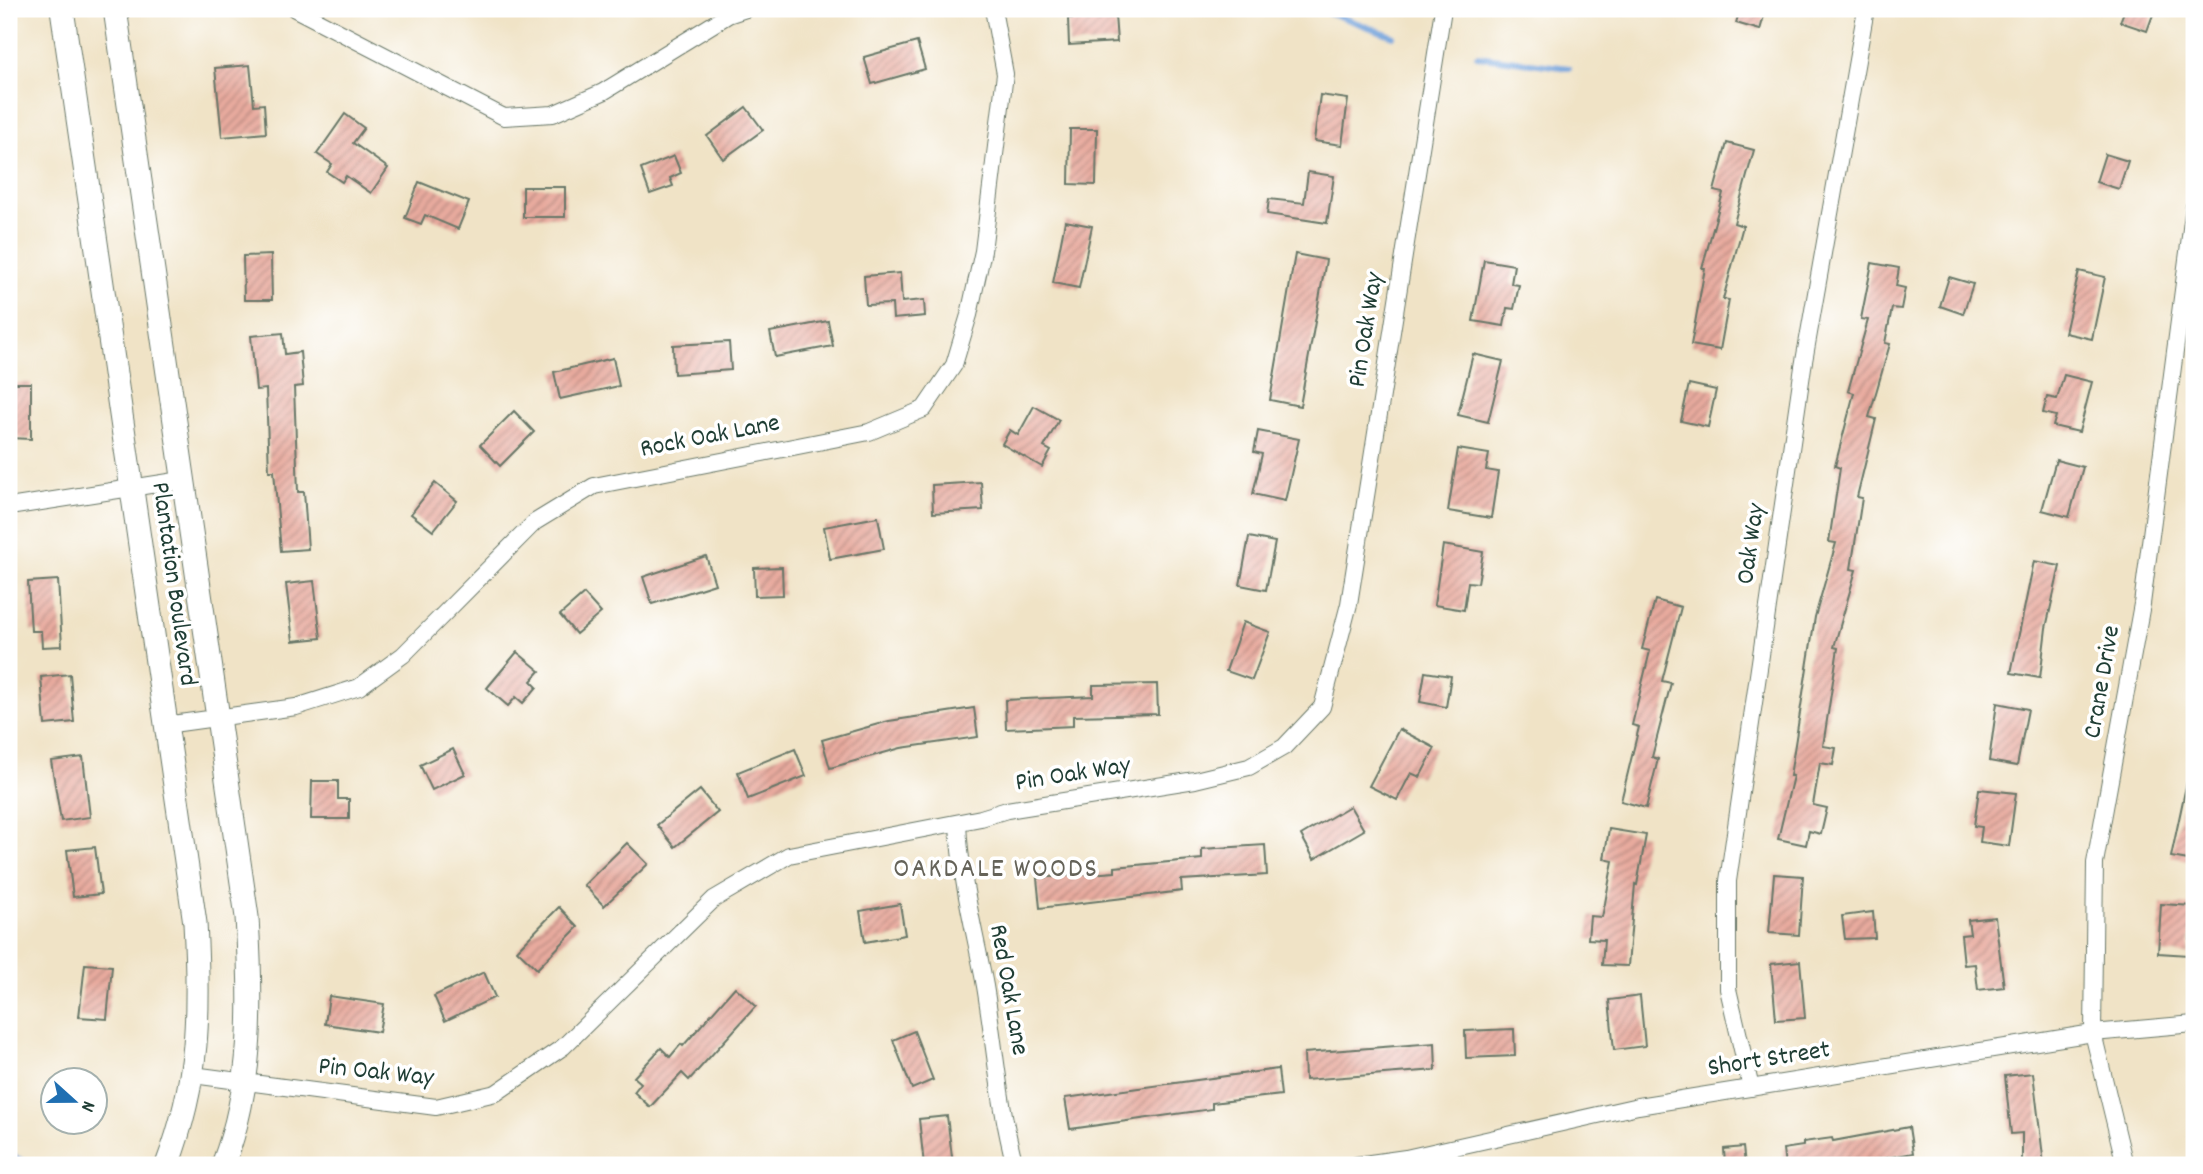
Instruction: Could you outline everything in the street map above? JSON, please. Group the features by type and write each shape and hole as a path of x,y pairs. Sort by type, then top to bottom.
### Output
{"street":[{"name":"Plantation Boulevard","path":"62,9 195,923 200,998 193,1076 188,1103 167,1165"},
{"name":"Plantation Boulevard","path":"115,9 247,917 252,997 245,1083 239,1115 223,1165"},
{"path":"295,9 504,117 554,114 603,92 728,15 746,9"},
{"name":"Rock Oak Lane","path":"165,725 296,707 359,687 402,655 535,522 594,486 869,432 924,409 954,365 970,315 983,251 1005,74 993,9"},
{"name":"Pin Oak Way","path":"193,1076 436,1107 496,1093 563,1046 714,899 789,855 958,823 1007,810 1195,780 1248,766 1284,747 1322,708 1349,604 1443,9"},
{"name":"Oak Way","path":"1751,1088 1728,989 1728,881 1803,367 1866,9"},
{"name":"Crane Drive","path":"2125,1165 2093,1033 2095,863 2142,604 2194,206"},
{"path":"9,507 183,480"},
{"name":"Red Oak Lane","path":"958,823 959,851 985,988 1004,1124 1015,1165"},
{"name":"Short Street","path":"1356,1165 1407,1162 1638,1106 2093,1033 2194,1024"}],"building":[{"path":"1740,9 1766,9 1760,30 1736,23"},
{"path":"2125,9 2155,9 2147,31 2120,22"},
{"path":"1115,15 1117,42 1069,45 1068,18"},
{"path":"917,42 925,69 872,84 864,57"},
{"path":"250,65 254,105 264,104 266,133 222,137 215,68"},
{"path":"1320,95 1348,99 1342,145 1314,141"},
{"path":"746,107 763,130 723,159 707,136"},
{"path":"345,114 364,128 353,143 388,168 371,193 346,176 342,182 327,172 332,164 317,154"},
{"path":"1070,129 1097,129 1096,185 1069,184"},
{"path":"1727,143 1754,150 1734,223 1743,226 1723,299 1729,300 1720,350 1691,345 1705,268 1702,268 1723,193 1714,191"},
{"path":"2105,154 2128,161 2119,189 2096,182"},
{"path":"674,156 681,173 670,178 673,186 650,194 641,169"},
{"path":"1308,172 1334,176 1327,223 1267,214 1269,199 1304,203"},
{"path":"419,182 469,202 458,229 425,215 421,224 405,218"},
{"path":"523,187 565,187 565,217 523,217"},
{"path":"1065,221 1092,226 1079,288 1053,283"},
{"path":"1295,254 1326,260 1300,406 1270,400"},
{"path":"271,255 272,300 244,300 243,256"},
{"path":"1484,260 1514,265 1511,284 1519,285 1514,309 1507,308 1504,326 1473,321"},
{"path":"1872,263 1899,268 1896,286 1905,288 1901,309 1892,308 1885,343 1890,344 1869,417 1876,419 1857,497 1862,498 1851,569 1856,570 1834,647 1838,648 1823,746 1836,748 1833,765 1820,763 1813,805 1827,808 1821,834 1809,831 1806,845 1778,839 1793,776 1790,776 1815,617 1836,543 1829,542 1840,468 1835,466 1854,393 1848,391 1868,320 1861,319"},
{"path":"2079,271 2105,277 2092,339 2065,333"},
{"path":"900,273 902,302 924,300 925,316 893,319 892,304 866,305 864,276"},
{"path":"1949,277 1973,284 1963,314 1940,306"},
{"path":"828,321 833,346 775,357 770,332"},
{"path":"283,333 285,354 300,352 303,386 294,387 298,492 304,492 308,549 281,551 274,471 269,471 266,389 256,390 251,336"},
{"path":"729,342 731,370 674,374 673,345"},
{"path":"1473,354 1503,361 1488,422 1458,415"},
{"path":"613,358 619,386 560,399 554,372"},
{"path":"2064,375 2092,382 2079,432 2053,426 2056,416 2043,413 2047,397 2057,399"},
{"path":"9,383 31,383 31,439 9,438"},
{"path":"1689,384 1716,390 1708,427 1681,421"},
{"path":"1034,406 1059,420 1044,447 1051,451 1042,467 1002,444 1010,430 1018,435"},
{"path":"514,411 534,432 500,466 480,445"},
{"path":"1258,431 1299,439 1285,501 1253,494 1262,454 1254,452"},
{"path":"1458,449 1489,454 1486,470 1498,472 1491,518 1448,511"},
{"path":"2056,460 2083,467 2069,517 2042,510"},
{"path":"981,482 983,510 933,513 932,485"},
{"path":"435,483 457,501 433,531 411,514"},
{"path":"878,517 884,549 830,559 824,527"},
{"path":"1249,537 1275,542 1266,590 1240,585"},
{"path":"1443,545 1483,552 1478,583 1468,582 1464,610 1434,605"},
{"path":"706,556 715,584 652,604 643,577"},
{"path":"2034,561 2060,566 2046,628 2040,678 2011,673"},
{"path":"782,567 783,595 755,596 754,568"},
{"path":"58,580 62,646 42,647 41,631 31,631 28,582"},
{"path":"314,581 321,638 293,641 286,584"},
{"path":"584,594 601,613 576,634 560,615"},
{"path":"1655,600 1681,607 1662,681 1671,683 1652,757 1658,759 1646,808 1621,801 1639,727 1632,725 1650,651 1642,649"},
{"path":"1243,622 1270,632 1252,680 1226,671"},
{"path":"517,652 540,671 531,681 537,687 523,703 516,697 508,706 487,688"},
{"path":"1425,672 1451,676 1446,707 1420,702"},
{"path":"70,674 74,722 45,725 41,677"},
{"path":"1157,684 1158,714 1073,716 1073,726 1006,729 1005,700 1093,696 1093,685"},
{"path":"1997,703 2028,709 2017,766 1989,761"},
{"path":"974,708 978,737 901,748 830,768 822,740 889,721"},
{"path":"1399,729 1435,748 1420,777 1411,773 1397,800 1369,786"},
{"path":"453,749 465,774 432,790 420,765"},
{"path":"795,749 806,776 748,799 738,772"},
{"path":"83,757 90,817 61,821 51,761"},
{"path":"2189,772 2194,773 2194,861 2171,857"},
{"path":"312,781 338,781 338,799 349,799 349,819 311,819"},
{"path":"1979,789 2016,793 2009,846 1980,842 1982,827 1974,826"},
{"path":"700,790 718,812 675,847 657,825"},
{"path":"1350,806 1364,830 1314,859 1301,835"},
{"path":"1609,829 1646,835 1637,885 1635,884 1628,966 1602,965 1604,940 1588,939 1590,916 1602,917 1605,903 1613,861 1604,859"},
{"path":"627,843 648,864 604,906 584,885"},
{"path":"1265,845 1267,875 1181,880 1182,891 1040,908 1037,878 1115,872 1115,867 1202,859 1202,849"},
{"path":"95,847 101,894 73,897 67,850"},
{"path":"1774,874 1803,876 1799,935 1769,933"},
{"path":"900,904 905,935 865,942 860,911"},
{"path":"2161,904 2193,906 2189,955 2158,953"},
{"path":"559,907 578,927 537,969 517,950"},
{"path":"1873,912 1875,938 1845,939 1842,916"},
{"path":"1995,917 2004,987 1978,990 1975,964 1964,965 1961,935 1970,934 1968,920"},
{"path":"1800,961 1805,1018 1776,1020 1771,964"},
{"path":"85,964 112,966 107,1019 79,1017"},
{"path":"484,972 495,997 445,1021 434,996"},
{"path":"735,987 756,1006 689,1080 682,1073 650,1107 634,1092 641,1083 634,1077 661,1048 670,1057 681,1044 683,1046"},
{"path":"329,996 384,1004 379,1032 325,1024"},
{"path":"1640,996 1645,1046 1614,1050 1609,1000"},
{"path":"1514,1029 1515,1056 1466,1058 1465,1031"},
{"path":"914,1031 933,1080 912,1089 893,1040"},
{"path":"1435,1043 1436,1070 1305,1080 1304,1053"},
{"path":"1278,1069 1281,1095 1212,1103 1212,1109 1070,1129 1065,1098"},
{"path":"2033,1073 2044,1165 2022,1165 2022,1133 2011,1134 2005,1076"},
{"path":"947,1116 953,1165 924,1165 919,1119"},
{"path":"1909,1127 1913,1153 1850,1165 1785,1165 1783,1149 1803,1146 1803,1142 1832,1138 1833,1141"},
{"path":"1743,1147 1745,1165 1725,1165 1724,1149"}],"waterway":[{"path":"1319,9 1393,36"},
{"path":"1477,56 1569,68"},
{"path":"9,1154 29,1165"}],"district":[{"name":"OAKDALE WOODS","path":"996,871"}]}
